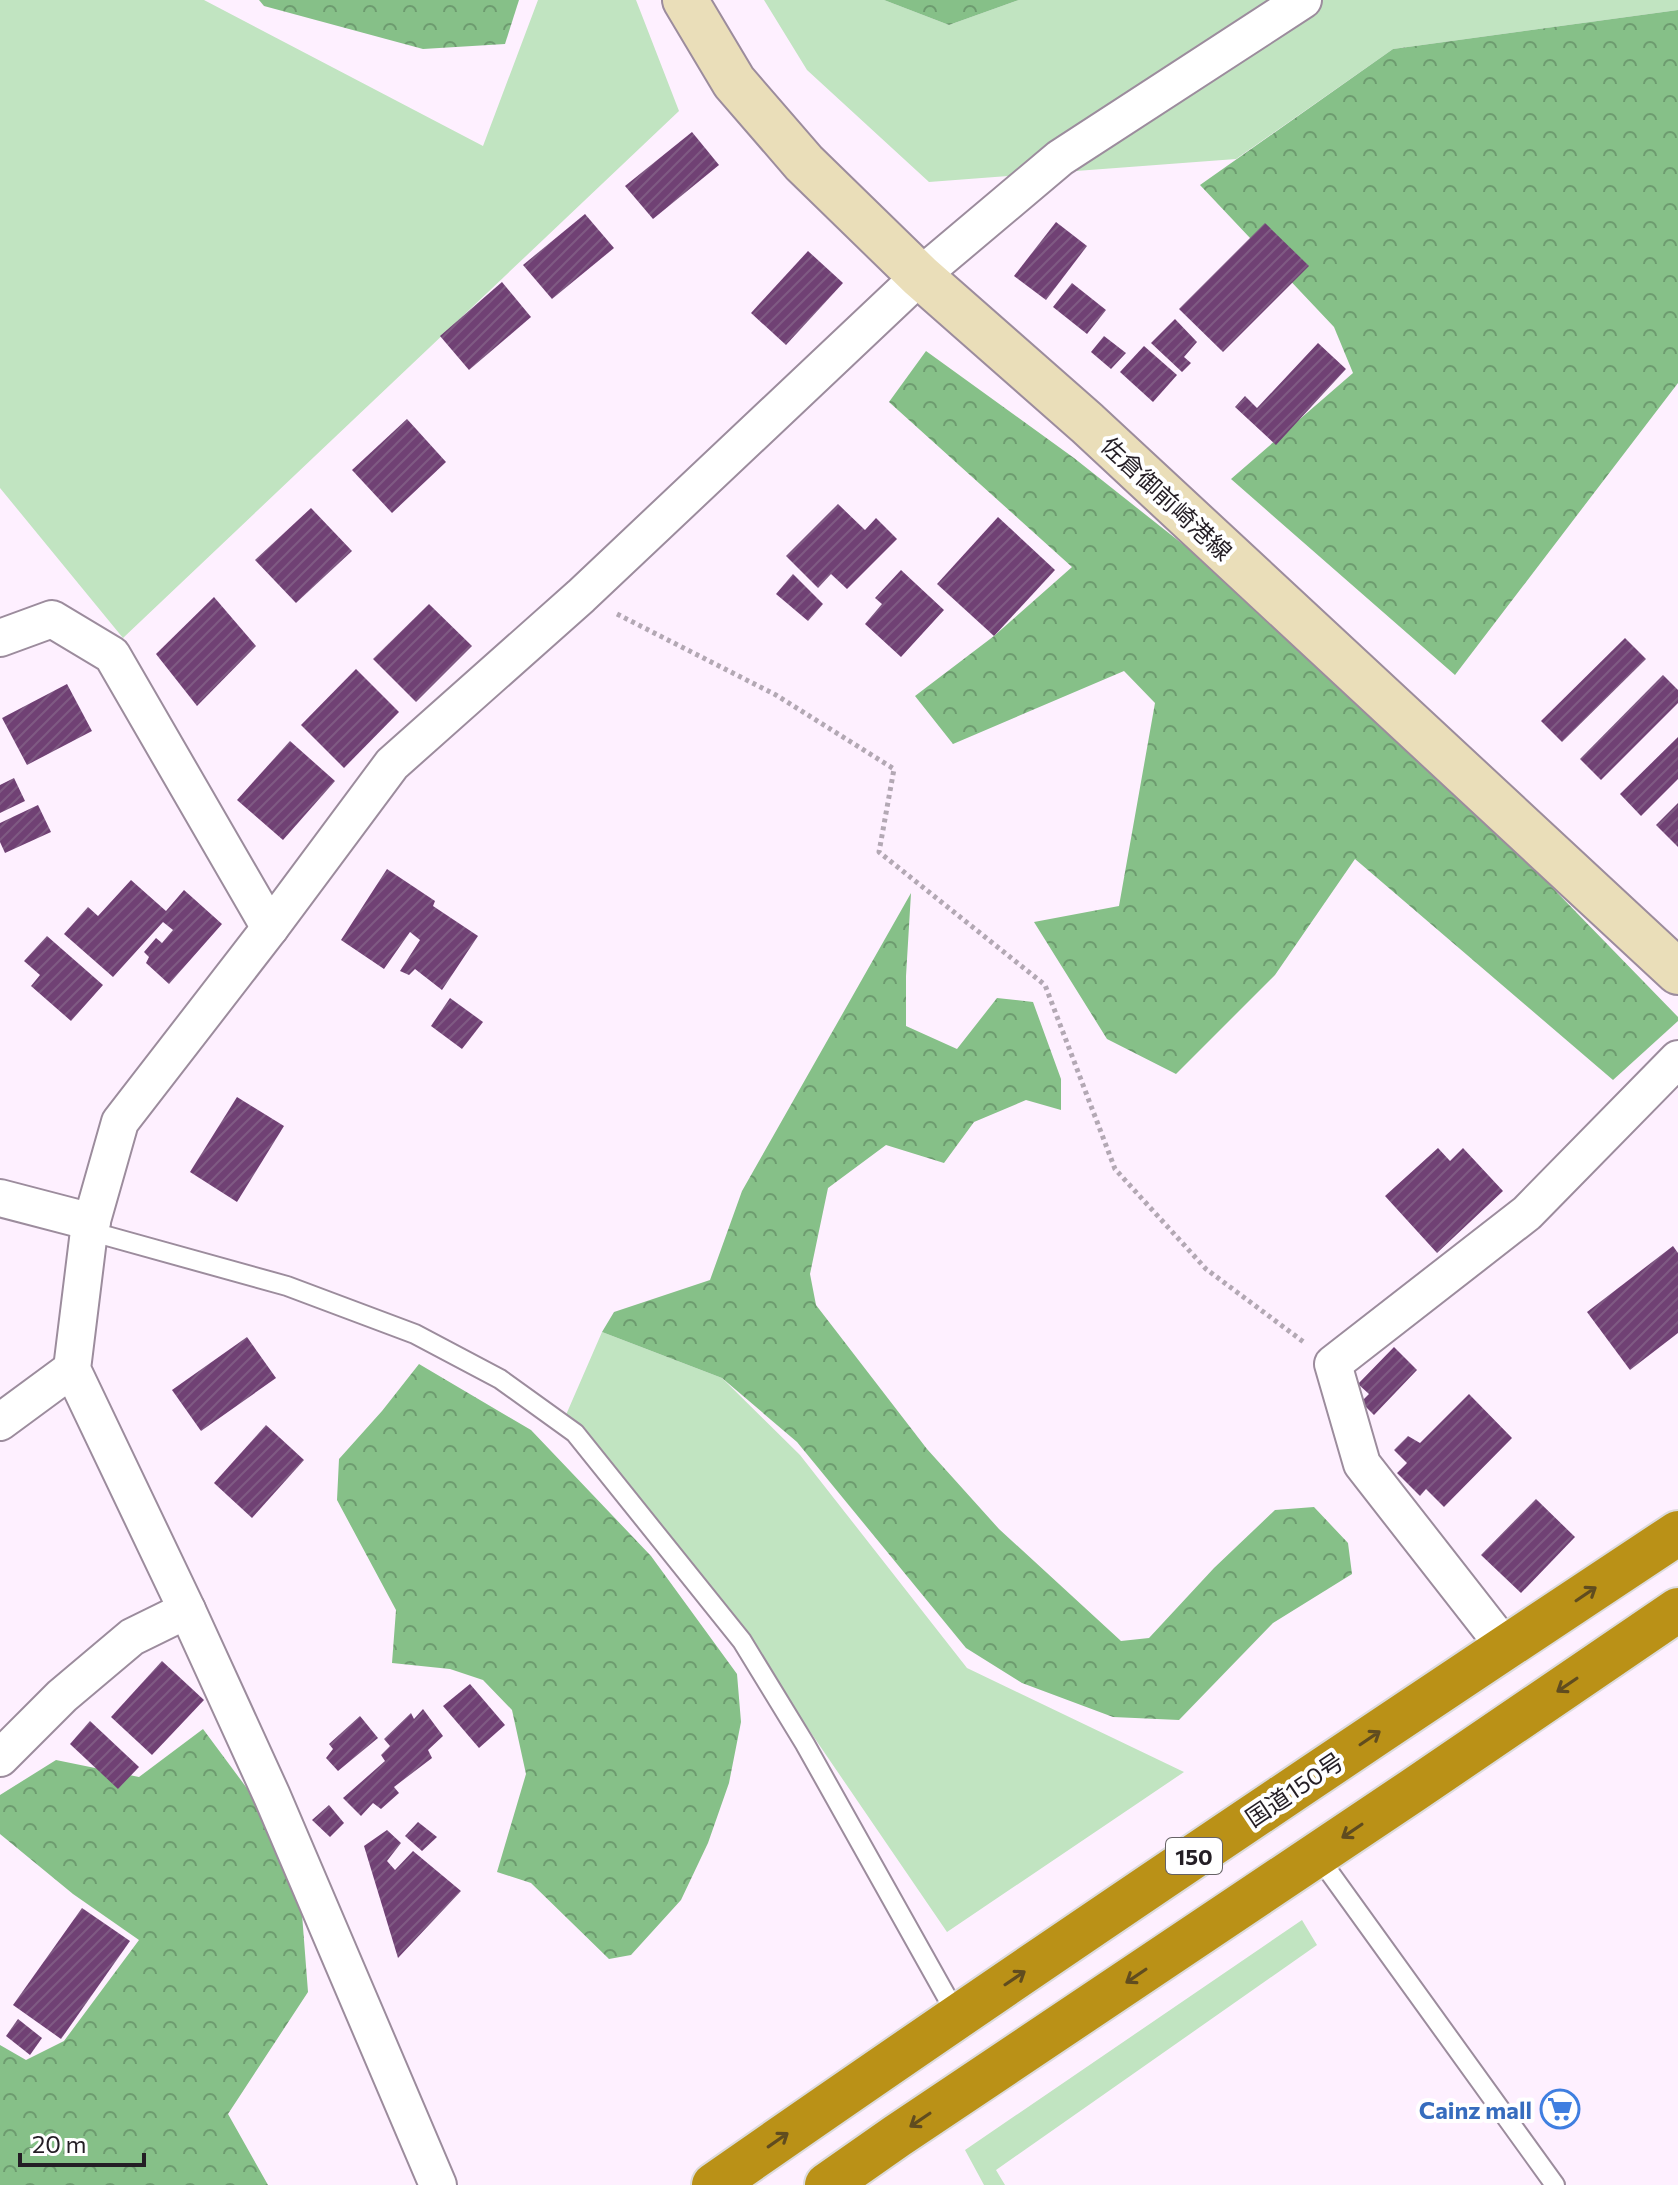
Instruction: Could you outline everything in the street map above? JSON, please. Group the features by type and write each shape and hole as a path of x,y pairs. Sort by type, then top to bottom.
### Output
{"highway":[{"name":"国道150号","path":"714,2185 1505,1647 1678,1533"},
{"path":"827,2185 1678,1610"}],"main road":[{"name":"佐倉御前崎港線","path":"685,0 734,82 804,163 920,276 1087,423 1678,972"}],"street":[{"path":"438,2185 272,1796 72,1369 91,1227 120,1122 392,764 581,596 920,276 1060,158 1303,0"},
{"path":"0,638 52,619 112,655 270,928"},
{"path":"1505,1647 1362,1464 1333,1364 1527,1213 1678,1059"},
{"path":"0,1198 91,1227"},
{"path":"0,1422 72,1369"},
{"path":"0,1758 62,1696 132,1637 187,1610"}],"lane":[{"path":"91,1227 287,1286 415,1334 500,1379 575,1433 742,1641 805,1744 958,2017"},
{"path":"1317,1855 1555,2185"}],"path":[{"path":"581,596 776,695 894,769 879,852 1045,985 1115,1169 1206,1269 1333,1364"}],"green space":[{"path":"0,0 204,0 483,146 538,0 636,0 679,111 123,638 0,488"},
{"path":"259,0 519,0 505,44 423,49 264,6"},
{"path":"764,0 884,0 949,25 1019,0 1678,0 1678,10 1393,49 1236,159 929,182 807,70"},
{"path":"884,0 1019,0 949,25"},
{"path":"1678,10 1678,383 1455,675 1231,479 1353,373 1334,327 1200,185 1393,49"},
{"path":"926,351 1074,458 1223,576 1440,772 1678,1017 1678,1021 1613,1080 1355,859 1275,975 1176,1074 1107,1039 1034,922 1119,906 1155,703 1124,671 953,744 915,696 994,636 1072,567 889,402"},
{"path":"911,893 906,1026 957,1049 997,998 1033,1002 1061,1079 1061,1110 1026,1100 974,1122 944,1163 886,1145 828,1188 810,1274 816,1305 927,1449 999,1529 1121,1641 1149,1638 1214,1568 1275,1510 1314,1507 1348,1543 1352,1574 1273,1623 1179,1720 1113,1717 1022,1683 966,1648 797,1442 722,1378 602,1332 614,1312 710,1280 742,1191"},
{"path":"602,1332 722,1378 800,1455 967,1668 1184,1772 947,1932 710,1585 562,1424"},
{"path":"419,1364 531,1430 651,1556 737,1674 741,1722 729,1783 708,1843 681,1900 631,1955 609,1959 531,1883 497,1872 526,1774 512,1710 483,1680 450,1669 392,1663 396,1610 337,1500 339,1459"},
{"path":"203,1729 275,1826 300,1888 308,1992 228,2114 268,2185 0,2185 0,2045 26,2060 64,2041 139,1940 73,1894 0,1834 0,1795 56,1760 139,1777"},
{"path":"1302,1920 1317,1945 996,2170 1005,2185 984,2185 965,2150"}],"building":[{"path":"692,132 719,165 653,219 625,186"},
{"path":"585,214 614,248 552,299 523,265"},
{"path":"1056,222 1087,246 1046,300 1014,276"},
{"path":"1265,223 1309,266 1223,352 1179,309"},
{"path":"808,251 843,283 786,345 751,313"},
{"path":"502,282 531,317 469,370 440,336"},
{"path":"1072,283 1106,310 1087,334 1053,307"},
{"path":"1175,319 1197,342 1184,357 1191,363 1182,372 1151,343"},
{"path":"1104,336 1126,353 1111,369 1091,352"},
{"path":"1318,343 1346,369 1276,445 1235,407 1245,396 1257,408"},
{"path":"1144,346 1177,375 1153,402 1120,372"},
{"path":"407,419 446,462 392,513 352,470"},
{"path":"838,504 865,530 876,518 897,539 847,589 831,574 818,588 786,556"},
{"path":"311,508 352,551 296,603 255,560"},
{"path":"998,517 1055,570 994,636 937,584"},
{"path":"901,570 944,610 901,657 865,624 882,604 875,598"},
{"path":"793,574 823,604 808,621 776,594"},
{"path":"214,597 256,646 197,706 156,654"},
{"path":"429,604 472,646 416,702 373,659"},
{"path":"1625,638 1646,659 1562,742 1541,721"},
{"path":"356,669 399,712 344,768 301,725"},
{"path":"1663,675 1678,690 1678,703 1601,780 1580,759"},
{"path":"67,684 92,731 27,765 2,718"},
{"path":"1678,737 1678,779 1641,816 1620,794"},
{"path":"290,741 335,781 283,840 237,800"},
{"path":"14,778 25,801 0,813 0,785"},
{"path":"1678,803 1678,847 1656,825"},
{"path":"38,805 51,832 5,853 0,842 0,823"},
{"path":"387,869 435,901 433,906 478,936 442,990 415,969 409,975 400,971 420,940 410,932 384,969 341,940"},
{"path":"131,880 166,911 184,890 222,924 169,984 146,963 149,957 144,952 156,938 162,943 173,930 163,922 113,977 64,934 88,907 98,916"},
{"path":"47,936 103,985 71,1021 31,986 40,975 24,961"},
{"path":"450,998 483,1022 462,1049 431,1026"},
{"path":"237,1097 284,1126 237,1202 190,1172"},
{"path":"1438,1148 1450,1161 1463,1148 1503,1191 1437,1253 1385,1196"},
{"path":"1673,1246 1678,1253 1678,1333 1630,1370 1587,1312"},
{"path":"247,1337 276,1378 201,1431 172,1390"},
{"path":"1394,1347 1417,1370 1374,1415 1361,1402 1369,1394 1358,1384"},
{"path":"1469,1394 1512,1438 1444,1507 1426,1489 1420,1496 1397,1473 1407,1463 1394,1450 1408,1436 1420,1443"},
{"path":"266,1425 304,1460 252,1518 214,1483"},
{"path":"1536,1499 1575,1537 1521,1593 1481,1555"},
{"path":"162,1661 204,1700 152,1755 111,1717"},
{"path":"470,1684 505,1725 479,1748 443,1706"},
{"path":"423,1709 443,1736 428,1750 432,1758 394,1787 399,1793 381,1809 373,1803 361,1816 343,1798 385,1761 381,1755 390,1746 384,1739 411,1713 414,1719"},
{"path":"360,1716 378,1738 338,1771 326,1758 333,1749 329,1744"},
{"path":"90,1721 139,1767 118,1789 70,1744"},
{"path":"329,1805 344,1823 330,1837 312,1820"},
{"path":"418,1822 437,1837 422,1851 405,1836"},
{"path":"387,1830 401,1843 387,1861 395,1870 413,1851 461,1891 398,1958 364,1846"},
{"path":"82,1908 130,1941 61,2039 13,2005"},
{"path":"18,2019 42,2038 30,2055 6,2036"}],"place":[{"name":"Cainz mall","path":"1560,2109"}]}
